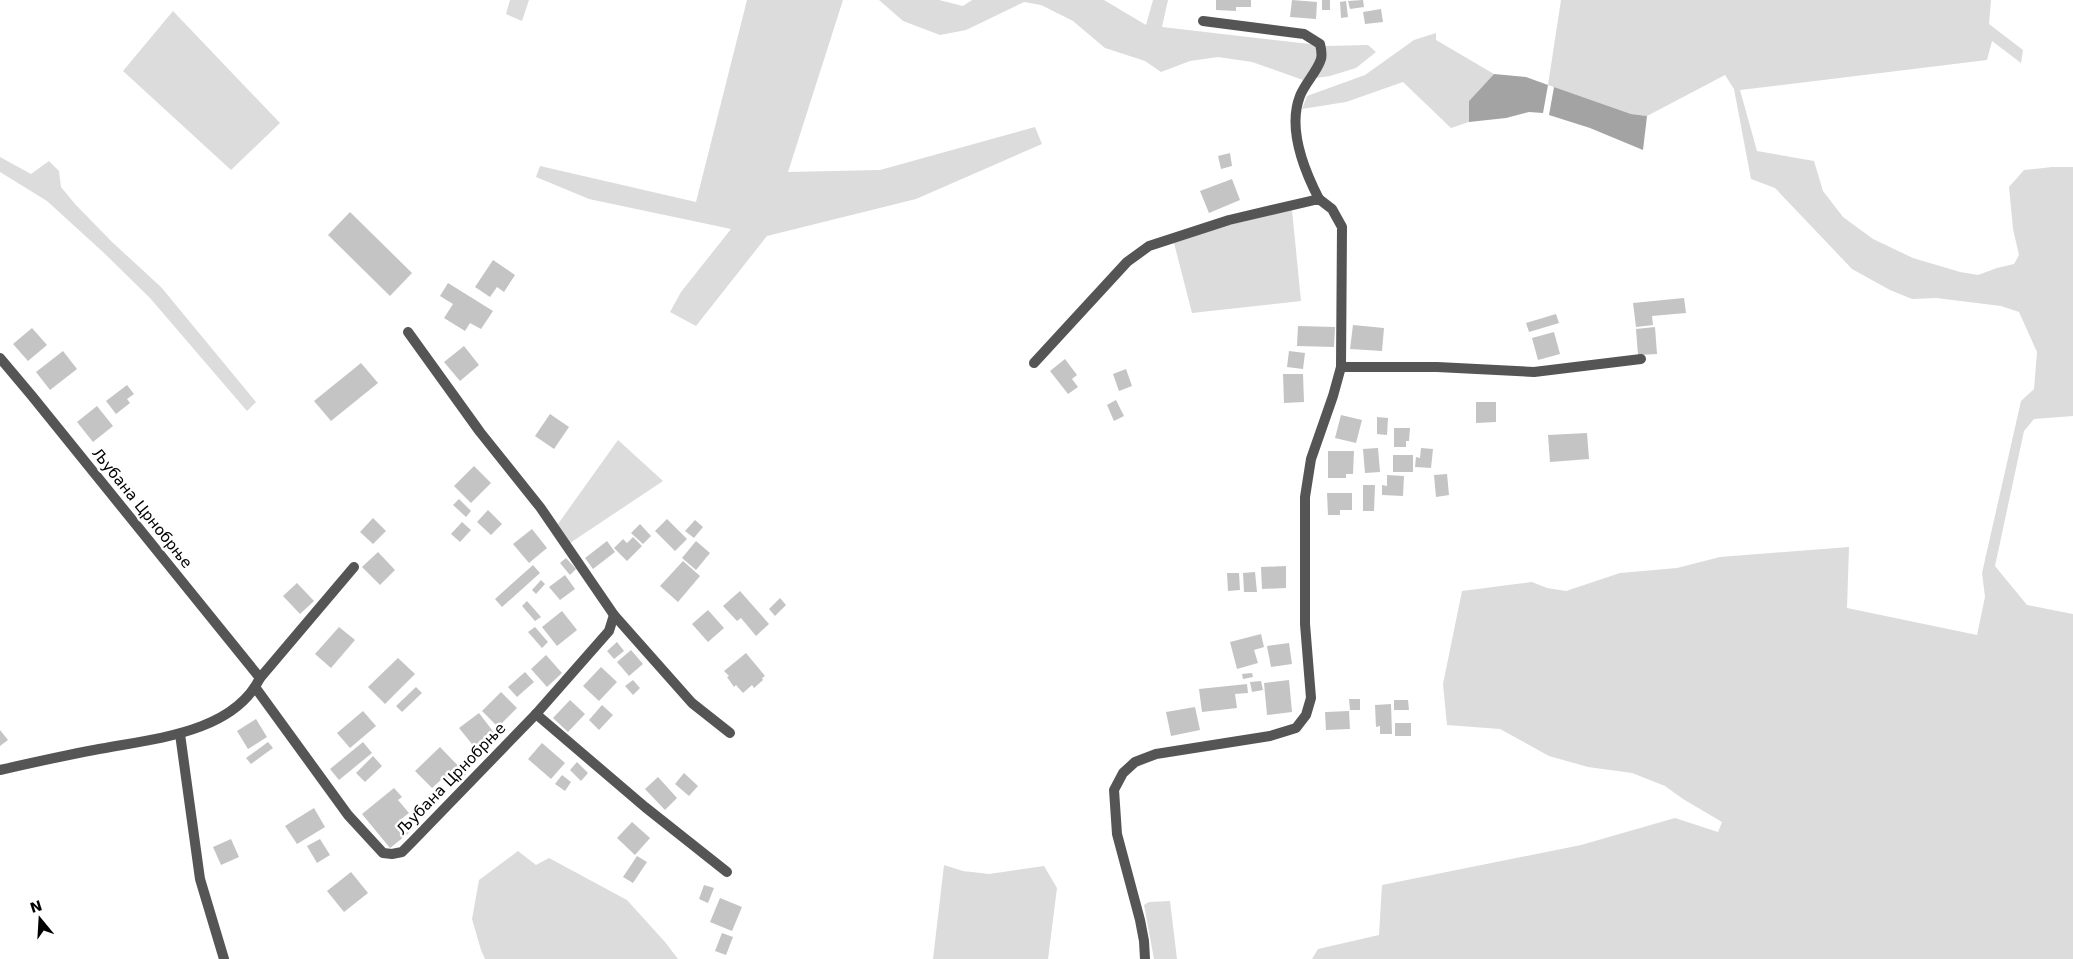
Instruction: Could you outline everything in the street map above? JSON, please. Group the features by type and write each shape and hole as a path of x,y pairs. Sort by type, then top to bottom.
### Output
{"street":[{"path":"1145,959 1142,927 1117,834 1114,790 1123,773 1135,762 1156,754 1270,736 1296,728 1306,715 1311,698 1305,624 1306,497 1310,459 1333,396 1341,367 1342,227 1332,209 1319,199 1307,176 1298,138 1296,120 1300,96 1322,58 1320,44 1304,34 1203,21"},
{"path":"1034,363 1127,262 1149,246 1229,220 1319,199"},
{"path":"408,332 480,432 540,508 614,615 692,703 730,733"},
{"name":"Љубана Црнобрње","path":"0,358 38,403 258,682 348,815 382,853 402,852 412,842 536,714 608,631 614,615"},
{"path":"1341,367 1437,367 1534,372 1641,359"},
{"path":"0,770 180,734 230,712 258,682 354,567"},
{"path":"536,714 645,807 727,872"},
{"path":"180,734 200,879 224,959"}],"shaded area":[{"path":"510,0 529,0 522,21 506,14"},
{"path":"747,0 843,0 788,172 880,170 1035,127 1042,144 916,199 767,236 696,326 670,312 681,292 731,229 589,199 536,177 540,166 696,202"},
{"path":"879,0 939,0 963,6 972,0 1104,0 1146,25 1153,0 1168,0 1162,27 1327,46 1368,45 1376,52 1356,68 1330,76 1303,80 1252,62 1218,57 1190,61 1161,72 1145,61 1105,48 1073,21 1041,5 1024,2 966,30 940,35 903,21"},
{"path":"1561,0 1991,0 1989,24 2023,50 2021,63 1992,41 1987,60 1740,90 1757,151 1814,161 1823,191 1843,217 1873,239 1913,258 1960,272 1978,275 2014,264 2019,255 2013,229 2009,187 2024,170 2073,167 2073,416 2034,419 2024,431 1995,566 2027,605 2073,614 2073,959 1312,959 1318,949 1379,935 1382,885 1581,845 1675,818 1718,832 1722,822 1665,786 1632,773 1588,767 1549,756 1500,729 1447,725 1443,684 1462,591 1532,582 1547,588 1566,591 1620,573 1677,568 1720,557 1849,547 1847,608 1977,635 1985,597 1982,573 2021,401 2034,389 2037,352 2019,312 2001,306 1936,298 1912,299 1890,290 1852,269 1775,188 1751,179 1734,89 1725,75 1647,116 1631,114 1548,85"},
{"path":"173,11 280,123 231,170 123,71"},
{"path":"1436,33 1436,40 1494,74 1469,101 1469,122 1451,128 1403,82 1346,102 1302,109 1307,96 1365,75 1414,40"},
{"path":"1494,74 1526,77 1548,85 1543,113 1529,112 1506,118 1469,122 1469,101"},
{"path":"1554,87 1631,114 1647,116 1643,150 1590,128 1549,115"},
{"path":"0,157 31,174 49,161 59,171 61,187 75,204 112,242 161,287 256,402 247,411 150,298 103,252 47,201 0,172"},
{"path":"1292,210 1301,301 1192,313 1174,243 1228,225"},
{"path":"618,440 663,481 570,543 558,524"},
{"path":"518,851 536,865 549,858 627,900 678,959 485,959 472,919 479,880"},
{"path":"944,865 963,871 989,874 1044,866 1057,888 1048,959 933,959"},
{"path":"1170,901 1177,959 1154,959 1144,905 1149,902"}],"building":[{"path":"1216,0 1251,0 1251,7 1236,7 1236,11 1216,10"},
{"path":"1292,0 1317,2 1316,19 1290,17"},
{"path":"1322,0 1330,0 1330,10 1322,10"},
{"path":"1363,0 1364,7 1350,9 1348,1"},
{"path":"1346,1 1348,17 1341,18 1340,2"},
{"path":"1381,9 1383,22 1365,24 1363,12"},
{"path":"1230,153 1232,166 1221,169 1218,156"},
{"path":"1232,179 1240,200 1209,213 1200,191"},
{"path":"350,212 412,273 390,296 328,235"},
{"path":"493,260 515,275 504,292 497,287 490,297 475,287"},
{"path":"448,283 493,311 481,329 470,323 465,331 444,318 453,304 440,296"},
{"path":"1684,298 1686,313 1652,316 1653,325 1636,327 1633,303"},
{"path":"1556,314 1559,323 1529,332 1526,323"},
{"path":"1353,325 1384,328 1382,351 1350,349"},
{"path":"1298,326 1335,327 1334,347 1297,346"},
{"path":"1655,327 1657,354 1638,355 1636,329"},
{"path":"32,328 47,345 28,361 13,344"},
{"path":"1554,332 1560,354 1538,360 1532,338"},
{"path":"464,346 479,365 460,381 444,362"},
{"path":"63,351 77,369 50,390 36,372"},
{"path":"1289,351 1305,353 1303,369 1287,367"},
{"path":"1065,359 1077,375 1072,379 1078,387 1068,394 1050,371"},
{"path":"361,363 378,383 331,421 314,401"},
{"path":"1126,369 1132,386 1119,391 1113,374"},
{"path":"1283,374 1303,374 1304,402 1284,403"},
{"path":"127,385 134,394 127,399 130,403 116,414 106,401"},
{"path":"1116,400 1124,416 1114,421 1107,405"},
{"path":"1476,402 1496,402 1496,422 1476,423"},
{"path":"97,406 113,426 93,442 77,422"},
{"path":"550,414 569,427 554,449 535,436"},
{"path":"1341,415 1362,420 1356,443 1335,438"},
{"path":"1377,417 1388,418 1387,435 1377,434"},
{"path":"1394,428 1410,428 1409,441 1406,441 1406,447 1394,447"},
{"path":"1587,433 1589,459 1550,462 1548,435"},
{"path":"1378,448 1380,472 1365,473 1363,449"},
{"path":"1421,448 1433,449 1431,468 1415,467 1416,457 1420,458"},
{"path":"1328,451 1354,451 1353,474 1346,474 1346,478 1328,478"},
{"path":"1393,455 1413,455 1413,472 1393,472"},
{"path":"474,466 491,483 471,503 454,486"},
{"path":"1447,474 1449,495 1436,497 1434,475"},
{"path":"1387,475 1404,476 1403,496 1382,495 1382,485 1387,486"},
{"path":"1363,485 1375,485 1374,511 1363,511"},
{"path":"1327,493 1352,493 1352,510 1340,510 1340,515 1328,515"},
{"path":"459,499 471,511 466,517 453,505"},
{"path":"488,510 502,524 491,535 477,522"},
{"path":"373,518 386,531 373,544 360,532"},
{"path":"667,519 687,539 675,551 655,531"},
{"path":"695,520 703,527 694,538 685,531"},
{"path":"462,522 471,530 460,542 451,534"},
{"path":"640,524 651,536 643,544 631,533"},
{"path":"532,529 547,548 529,563 513,544"},
{"path":"633,537 642,546 627,561 614,548 623,539 627,543"},
{"path":"607,541 615,552 593,569 585,558"},
{"path":"696,541 710,553 696,570 682,558"},
{"path":"378,552 395,570 380,585 362,567"},
{"path":"566,558 576,569 570,575 560,563"},
{"path":"683,561 700,576 678,602 660,586"},
{"path":"533,565 540,573 502,607 495,599"},
{"path":"1286,566 1286,588 1262,589 1261,567"},
{"path":"1255,572 1257,592 1244,592 1243,573"},
{"path":"1227,573 1239,573 1240,590 1228,591"},
{"path":"565,575 575,589 560,600 549,587"},
{"path":"541,580 545,584 536,594 532,590"},
{"path":"297,583 314,601 300,614 283,596"},
{"path":"740,591 769,624 756,636 741,618 737,621 723,606"},
{"path":"780,598 786,605 775,616 769,609"},
{"path":"527,601 541,617 535,621 522,606"},
{"path":"708,610 724,628 708,642 692,624"},
{"path":"562,611 577,630 557,646 542,627"},
{"path":"339,627 355,640 331,668 315,654"},
{"path":"535,627 548,642 542,648 528,632"},
{"path":"1261,634 1264,647 1254,650 1258,663 1237,669 1230,642"},
{"path":"617,642 624,651 614,659 607,651"},
{"path":"1289,643 1292,664 1271,667 1267,646"},
{"path":"631,650 643,664 629,676 617,662"},
{"path":"746,653 765,676 754,688 752,685 743,693 736,685 734,687 727,677 729,676 724,671"},
{"path":"546,655 562,673 547,687 531,669"},
{"path":"398,658 415,674 385,704 368,687"},
{"path":"601,667 617,682 599,701 583,686"},
{"path":"525,672 534,682 517,697 508,687"},
{"path":"1252,673 1253,677 1243,679 1242,674"},
{"path":"633,680 640,688 633,695 625,686"},
{"path":"1289,680 1292,712 1267,715 1264,683"},
{"path":"1261,681 1263,690 1252,692 1250,682"},
{"path":"1247,684 1248,693 1235,694 1237,708 1202,712 1199,689"},
{"path":"416,687 422,693 402,712 396,706"},
{"path":"501,692 517,708 498,727 482,711"},
{"path":"1349,699 1360,699 1360,710 1350,710"},
{"path":"570,700 585,714 568,732 553,718"},
{"path":"1394,700 1408,700 1409,710 1394,710"},
{"path":"1391,704 1392,734 1380,734 1380,726 1376,727 1375,705"},
{"path":"602,705 613,715 599,730 589,720"},
{"path":"1195,707 1200,730 1171,736 1166,712"},
{"path":"363,711 376,726 350,748 337,733"},
{"path":"1349,711 1350,729 1326,730 1325,712"},
{"path":"479,713 495,734 476,749 459,728"},
{"path":"256,719 267,737 248,749 237,731"},
{"path":"1395,723 1411,723 1411,736 1395,736"},
{"path":"0,730 8,740 0,746"},
{"path":"268,742 273,748 251,764 246,758"},
{"path":"363,742 372,753 339,780 330,769"},
{"path":"542,743 565,763 551,779 528,759"},
{"path":"440,747 466,774 451,789 442,779 432,788 415,771"},
{"path":"373,756 382,766 365,782 356,773"},
{"path":"577,762 588,773 581,781 570,770"},
{"path":"684,773 698,786 689,796 675,784"},
{"path":"562,775 571,782 565,791 555,784"},
{"path":"658,777 677,798 665,810 645,789"},
{"path":"394,788 402,797 398,800 409,813 400,820 410,832 390,848 362,814"},
{"path":"314,808 325,827 297,844 285,826"},
{"path":"632,822 650,838 635,855 617,838"},
{"path":"231,839 239,857 221,865 213,847"},
{"path":"320,839 330,855 317,863 307,846"},
{"path":"637,856 647,862 633,883 623,877"},
{"path":"351,872 368,893 344,912 327,891"},
{"path":"704,885 714,888 708,903 699,899"},
{"path":"720,898 742,907 732,931 710,922"},
{"path":"722,933 733,937 726,955 715,951"}]}
